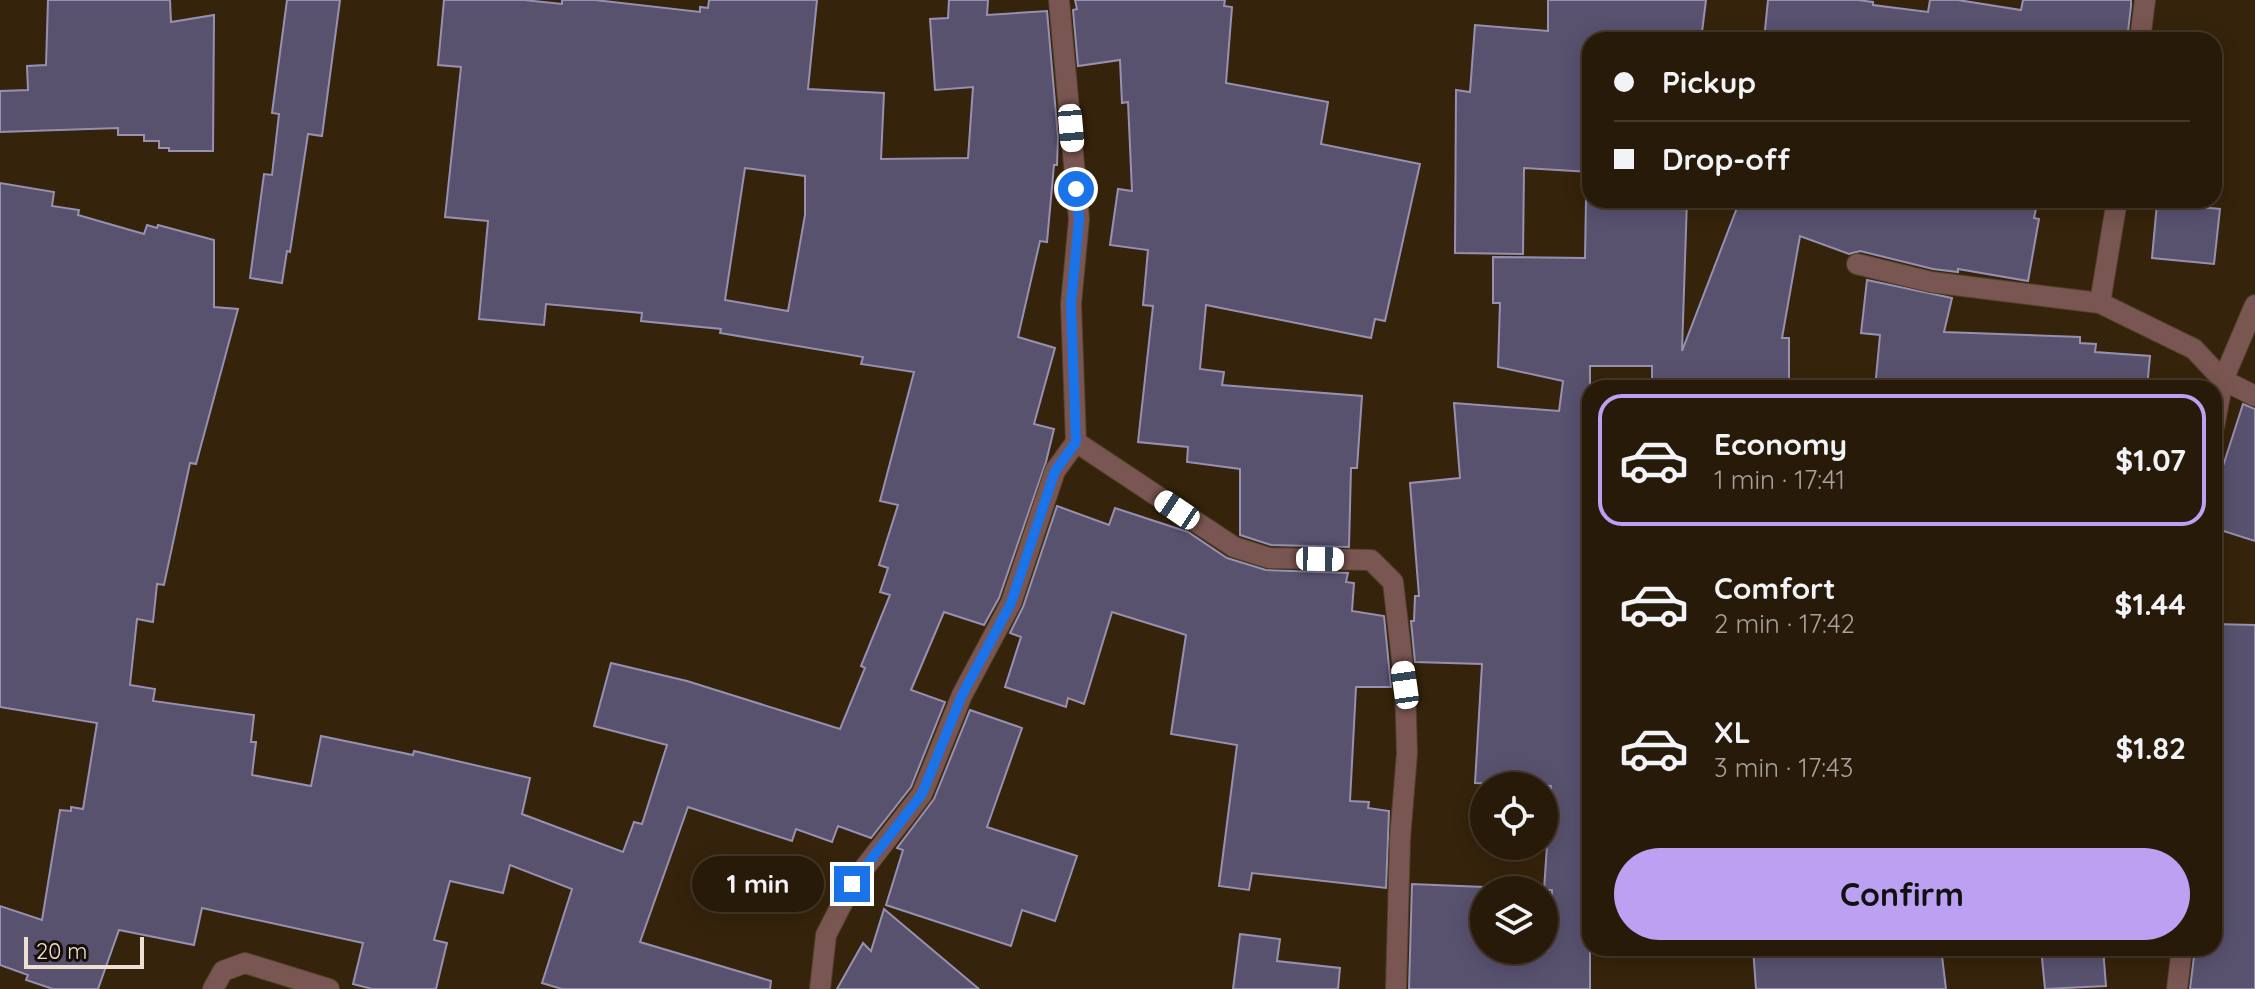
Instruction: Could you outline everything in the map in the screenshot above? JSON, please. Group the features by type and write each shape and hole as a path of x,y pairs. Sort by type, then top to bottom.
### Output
{"street":[{"path":"820,989 826,935 852,884 922,794 962,695 1011,603 1055,471 1076,442 1071,304 1079,219 1059,0"},
{"path":"2141,32 2145,0"},
{"path":"2100,303 2116,208"},
{"path":"1857,264 1931,282 2100,303 2194,349 2223,380 2255,396"},
{"path":"2222,385 2255,305"},
{"path":"1076,442 1234,547 1269,558 1371,560 1393,582 1405,685 1407,753 1400,839 1396,989"},
{"path":"2177,989 2181,956"},
{"path":"213,989 223,971 245,963 329,989"}],"building":[{"path":"48,0 170,0 171,22 214,15 213,151 169,151 169,148 159,148 159,141 144,141 144,135 118,135 118,128 0,132 0,91 28,90 27,66 46,65"},
{"path":"287,0 340,0 322,136 308,134 290,252 287,251 282,283 250,278 264,174 272,175 279,114 272,113"},
{"path":"444,0 524,0 562,4 562,0 595,0 700,12 700,7 708,8 709,0 817,0 808,89 884,93 881,159 968,158 973,87 935,90 930,19 948,18 949,0 988,0 987,15 1047,11 1058,137 1057,165 1054,165 1047,242 1040,241 1018,337 1055,348 1034,424 1054,429 1046,462 999,598 984,625 944,612 911,690 945,702 911,787 871,838 838,826 832,842 796,829 792,841 688,807 640,942 771,981 770,989 562,989 542,983 572,889 510,865 503,893 450,881 434,940 447,943 436,989 372,989 353,984 363,943 202,908 194,945 119,930 98,989 53,989 26,980 28,975 0,965 0,906 42,920 60,810 71,811 71,807 83,809 97,723 0,707 0,183 54,192 52,206 79,210 78,215 144,234 147,225 157,228 158,225 214,240 214,307 238,309 196,464 190,463 164,585 157,584 153,622 137,619 130,685 155,689 153,701 254,715 251,742 256,742 252,775 311,786 321,736 413,755 414,751 530,778 522,814 623,852 634,822 642,824 667,745 594,726 611,663 687,681 840,729 890,595 880,592 888,568 879,565 898,505 880,501 914,372 861,364 863,357 720,333 721,329 641,321 642,313 546,304 544,325 479,319 488,221 445,217 461,67 438,65","holes":["745,168 805,176 805,215 788,311 725,300"]},
{"path":"1075,0 1225,0 1224,6 1232,7 1226,83 1328,102 1321,144 1420,164 1385,321 1375,319 1371,338 1206,305 1200,369 1224,372 1222,385 1362,396 1357,468 1351,468 1349,547 1271,545 1240,535 1240,469 1187,462 1188,447 1138,442 1153,306 1143,305 1148,250 1110,245 1118,189 1132,191 1128,102 1122,103 1120,60 1078,66 1073,10 1077,9"},
{"path":"1548,0 1706,0 1702,32 1582,32 1582,172 1524,168 1523,254 1455,253 1456,90 1470,92 1475,25 1548,31"},
{"path":"1768,0 1858,0 1928,12 1930,0 1958,0 2021,10 2023,0 2131,0 2128,32 1765,32"},
{"path":"1586,208 1687,208 1682,351 1737,208 2036,208 2034,218 2039,219 2028,281 1958,269 1958,272 1933,269 1860,251 1849,254 1800,236 1782,338 1789,338 1789,380 1652,380 1652,366 1590,366 1590,380 1582,380 1582,956 1590,956 1590,989 1409,989 1412,884 1470,886 1470,964 1558,964 1558,876 1545,876 1546,860 1558,860 1558,772 1476,772 1482,664 1415,662 1411,621 1414,621 1415,596 1419,596 1410,483 1460,478 1454,403 1559,411 1563,381 1498,367 1500,303 1493,303 1493,257 1585,258"},
{"path":"2157,208 2220,209 2214,264 2152,258"},
{"path":"1867,280 1952,298 1944,332 2080,337 2080,343 2096,344 2095,352 2150,356 2148,380 1876,380 1880,335 1861,333"},
{"path":"2243,404 2255,409 2255,541 2222,531 2222,469"},
{"path":"1057,506 1109,525 1115,508 1188,532 1227,558 1266,570 1348,573 1346,582 1354,583 1352,611 1384,616 1391,687 1356,687 1350,801 1369,802 1368,808 1389,811 1386,888 1252,873 1249,890 1219,886 1237,745 1171,734 1186,635 1112,612 1084,704 1068,698 1066,707 1005,687 1021,637 1010,633 1023,607"},
{"path":"2222,624 2255,625 2255,989 2190,989 2194,956 2222,956"},
{"path":"970,710 1022,728 987,827 1077,856 1055,921 1022,910 1011,946 886,905 903,850 897,848 934,799"},
{"path":"884,909 979,989 837,989 863,943 871,951"},
{"path":"1240,934 1280,939 1277,961 1340,968 1338,989 1233,989"},
{"path":"1754,956 1942,956 1946,989 1756,989"},
{"path":"2042,956 2104,956 2106,986 2045,989"}],"route":[{"path":"852,884 922,794 962,695 1011,603 1055,471 1076,442 1071,304 1079,219 1076,189"}]}
